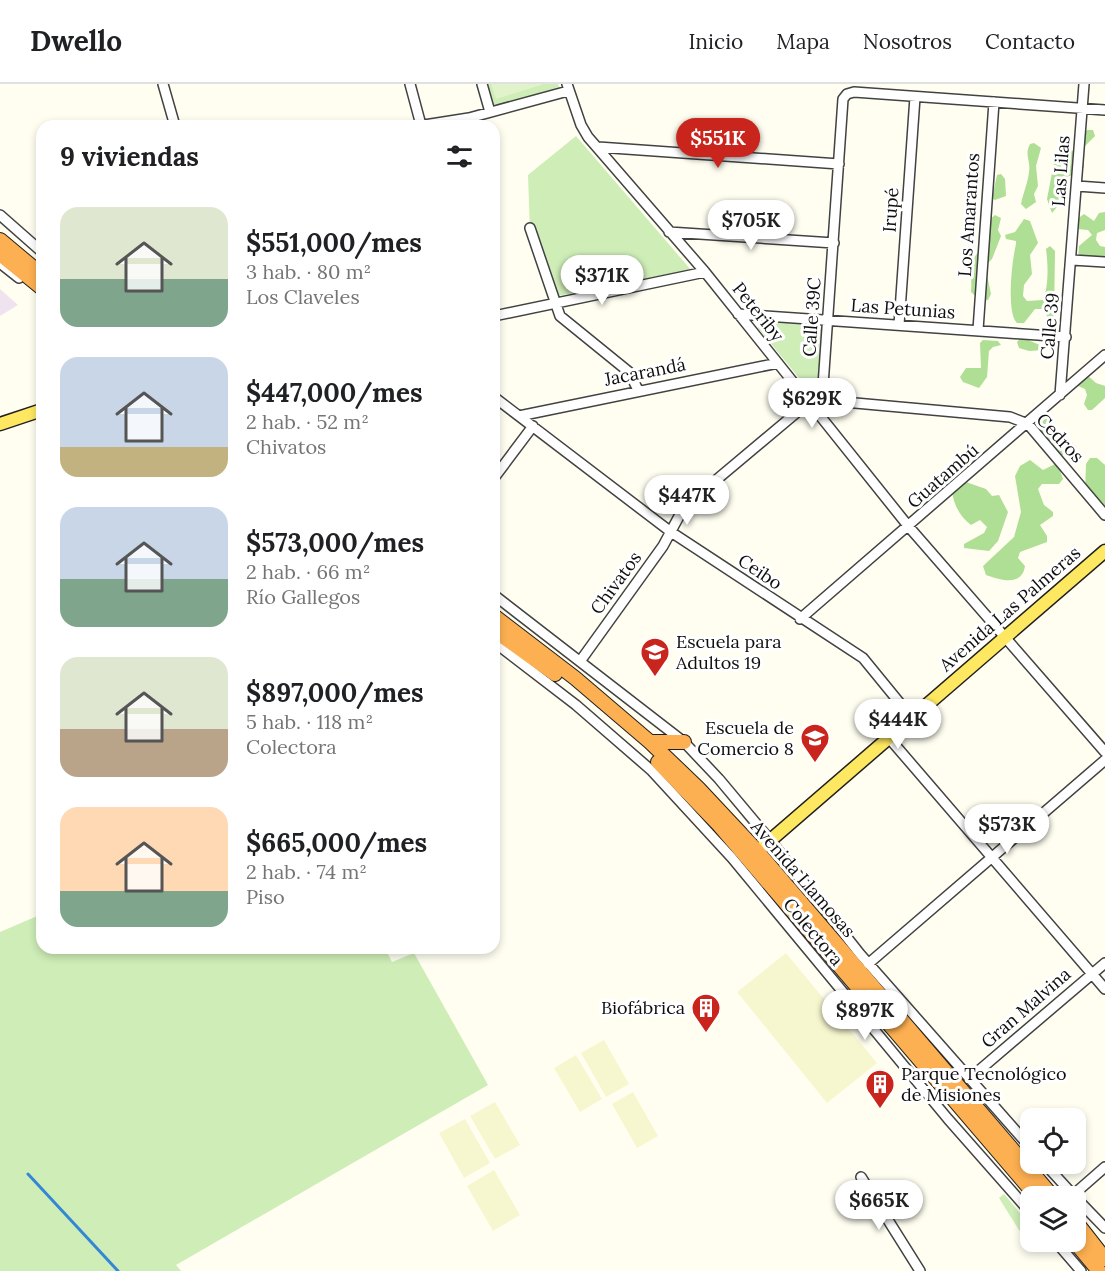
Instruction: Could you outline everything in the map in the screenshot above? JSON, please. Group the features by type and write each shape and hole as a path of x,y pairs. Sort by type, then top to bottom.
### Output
{"highway":[{"path":"0,240 36,270"},
{"path":"0,254 36,283"},
{"name":"Avenida Llamosas","path":"500,621 575,678 650,742 1028,1186"},
{"name":"Avenida Llamosas","path":"500,641 565,681 645,748 719,825 748,859"},
{"path":"650,742 684,742"},
{"name":"Avenida Llamosas","path":"769,884 1043,1186"},
{"path":"1086,1235 1105,1260"},
{"path":"1083,1252 1099,1271"}],"main road":[{"path":"0,424 36,412"},
{"name":"Avenida Las Palmeras","path":"748,859 1105,551"}],"street":[{"path":"164,84 173,120"},
{"path":"410,84 418,120"},
{"path":"482,84 490,112"},
{"name":"Las Lilas","path":"1072,260 1084,84"},
{"path":"449,120 490,112 567,86"},
{"name":"Peteriby","path":"567,86 581,125 598,147 705,272 909,527 1105,753"},
{"name":"Calle 39C","path":"822,400 843,99 847,94 854,92 915,97"},
{"path":"915,97 1105,110"},
{"name":"Irupé","path":"899,325 915,97"},
{"name":"Los Amarantos","path":"978,330 994,102"},
{"path":"598,147 839,164"},
{"path":"1077,186 1105,188"},
{"path":"0,215 36,247"},
{"path":"530,228 560,316 629,372 638,390"},
{"path":"669,232 834,243"},
{"path":"1072,260 1105,262"},
{"name":"Calle 39","path":"1060,395 1072,260"},
{"path":"0,263 36,291"},
{"path":"500,315 555,301 705,272"},
{"name":"Las Petunias","path":"738,314 1066,337"},
{"name":"Guatambú","path":"800,619 1105,356"},
{"name":"Jacarandá","path":"519,416 778,363"},
{"name":"Cedros","path":"808,403 822,400 1010,417 1028,424 1105,515"},
{"name":"Ceibo","path":"500,402 671,532 800,619 863,658 912,717"},
{"name":"Chivatos","path":"581,660 663,546 684,507 808,403"},
{"path":"500,470 533,426"},
{"name":"Colectora","path":"500,599 684,742 719,779 770,840 868,964 1020,1137"},
{"path":"500,642 651,770 721,846 748,859"},
{"path":"889,738 1105,989"},
{"path":"868,964 1105,760"},
{"path":"719,825 721,846"},
{"name":"Colectora","path":"791,866 769,884 948,1119 1020,1201"},
{"name":"Gran Malvina","path":"969,1079 1105,963"},
{"path":"1085,1186 1105,1167"},
{"path":"1054,1174 1065,1186"},
{"path":"861,1176 920,1271"},
{"path":"1086,1208 1105,1228"},
{"path":"1065,1252 1082,1271"}],"shaded area":[{"path":"0,289 18,305 0,316"}],"green space":[{"path":"487,84 558,84 559,87 502,104 493,104"},
{"path":"491,84 544,84 496,99"},
{"path":"1087,130 1093,130 1095,136 1082,149 1084,167 1078,174 1061,178 1061,202 1052,213 1047,199 1056,152 1064,148 1073,151"},
{"path":"576,136 691,270 552,297 530,232 528,175"},
{"path":"1034,143 1041,148 1036,166 1038,186 1034,194 1036,202 1026,209 1021,204 1029,172 1028,148"},
{"path":"1001,174 1005,179 1006,196 995,200 992,198 997,175"},
{"path":"1105,212 1105,230 1097,233 1096,240 1100,246 1105,247 1105,259 1097,256 1087,260 1078,259 1079,246 1092,235 1088,230 1077,229 1076,220 1084,214 1094,221 1099,213"},
{"path":"995,215 1001,218 998,230 1001,236 992,259 985,266 991,294 988,300 981,301 971,292 971,267 974,257 984,248 988,221"},
{"path":"1024,219 1030,221 1038,243 1030,255 1032,274 1024,285 1023,296 1027,301 1043,300 1048,268 1046,249 1050,246 1055,251 1054,316 1050,320 1042,309 1035,309 1024,323 1017,323 1014,317 1011,286 1016,241 1006,239 1005,235 1015,232"},
{"path":"765,321 817,324 824,332 821,381 809,390 758,328"},
{"path":"1021,337 1042,346 1044,350 1029,351 1019,348 1017,342"},
{"path":"983,340 998,341 1001,345 989,351 987,377 979,388 963,382 960,377 966,368 981,368 980,343"},
{"path":"1086,374 1096,383 1105,386 1105,398 1092,410 1088,410 1084,404 1087,395 1085,389 1076,385"},
{"path":"1044,415 1048,416 1053,426 1077,447 1074,453 1053,457 1036,442 1039,418"},
{"path":"1090,458 1097,458 1105,465 1105,515 1085,493 1086,464"},
{"path":"1030,460 1043,470 1055,464 1058,465 1063,479 1059,484 1042,484 1038,489 1044,505 1053,512 1053,516 1040,525 1047,536 1047,542 1020,552 1018,558 1025,566 1020,577 1010,580 998,579 986,575 983,566 1014,537 1021,512 1015,476 1020,466"},
{"path":"963,481 986,489 992,496 999,495 1008,512 998,541 989,551 964,548 964,544 984,533 987,527 980,520 971,525 958,510 952,492"},
{"path":"36,917 36,954 388,954 392,962 415,954 488,1085 176,1265 181,1271 0,1271 0,932"},
{"path":"786,953 877,1063 827,1103 737,992"},
{"path":"604,1040 629,1084 606,1097 581,1053"},
{"path":"576,1055 602,1099 580,1112 554,1068"},
{"path":"633,1092 658,1136 637,1148 612,1104"},
{"path":"495,1102 520,1145 495,1159 470,1116"},
{"path":"465,1119 490,1163 464,1178 439,1133"},
{"path":"494,1170 520,1215 493,1231 467,1186"},
{"path":"1004,1194 1020,1213 1020,1231 1019,1230 999,1198"}],"waterway":[{"path":"28,1174 118,1271"}],"place":[{"name":"Escuela para Adultos 19","path":"655,678"},
{"name":"Escuela de Comercio 8","path":"815,764"},
{"name":"Biofábrica","path":"706,1034"},
{"name":"Parque Tecnológico de Misiones","path":"880,1110"}]}
